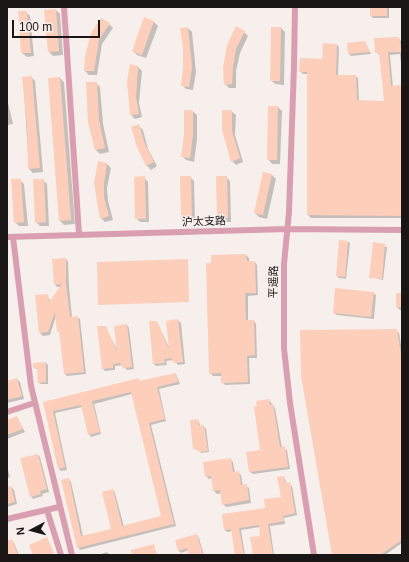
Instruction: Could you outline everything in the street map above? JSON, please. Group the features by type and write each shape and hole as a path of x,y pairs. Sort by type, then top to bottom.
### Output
{"street":[{"path":"64,7 79,234"},
{"name":"平遥路","path":"294,7 294,66 284,280 284,353 290,403 314,555"},
{"name":"沪太支路","path":"10,237 287,229 402,230"},
{"path":"10,237 34,403 72,555"},
{"path":"7,412 34,403"},
{"path":"7,519 59,507"},
{"path":"47,510 61,555"}],"building":[{"path":"370,7 387,7 387,16 370,16"},
{"path":"56,9 59,51 48,52 44,10"},
{"path":"18,11 27,11 31,53 21,53"},
{"path":"144,17 154,21 142,55 132,51"},
{"path":"101,18 110,23 99,40 94,71 84,71 85,56 91,33"},
{"path":"236,26 245,31 236,49 232,84 224,85 223,68 227,45"},
{"path":"188,27 192,67 189,87 181,86 183,48 180,28"},
{"path":"271,27 281,27 280,81 270,81"},
{"path":"399,37 402,52 388,52 391,86 402,85 402,216 307,215 307,72 299,72 300,58 322,59 323,43 337,44 336,75 356,75 357,100 384,101 379,53 375,53 374,38"},
{"path":"365,41 370,52 348,54 347,43"},
{"path":"130,64 138,66 136,98 139,114 130,115 127,81"},
{"path":"32,76 40,168 28,169 27,126 22,77"},
{"path":"60,77 71,220 59,221 48,78"},
{"path":"86,82 97,82 99,120 105,148 95,150 88,123"},
{"path":"268,106 278,106 277,160 267,160"},
{"path":"184,110 193,110 193,135 190,158 181,157 184,134"},
{"path":"222,110 232,110 232,131 240,158 231,162 222,130"},
{"path":"139,124 145,144 154,162 146,166 137,147 131,127"},
{"path":"98,161 107,163 104,183 104,197 109,216 100,219 94,183"},
{"path":"263,172 272,174 263,215 254,213"},
{"path":"145,176 146,219 135,219 134,177"},
{"path":"180,176 191,176 192,218 181,218"},
{"path":"216,176 227,176 228,218 217,218"},
{"path":"11,179 21,179 24,222 14,223"},
{"path":"33,179 44,179 46,222 35,223"},
{"path":"339,240 348,241 345,277 336,276"},
{"path":"373,242 385,244 382,279 369,278"},
{"path":"246,254 247,261 255,261 256,293 245,293 246,320 254,320 255,355 247,356 248,382 221,383 221,373 209,374 206,263 211,263 211,255"},
{"path":"66,258 66,284 70,317 78,316 84,372 64,374 59,331 57,332 55,312 48,332 39,333 35,295 48,294 49,302 62,284 54,285 52,259"},
{"path":"188,259 189,302 98,305 97,262"},
{"path":"335,288 374,292 371,317 333,313"},
{"path":"396,293 402,293 402,307 396,308"},
{"path":"178,319 183,362 174,363 171,358 164,359 165,363 153,364 149,321 157,321 169,349 166,321"},
{"path":"127,324 132,367 123,368 120,363 113,364 113,368 102,369 97,326 106,326 117,352 114,326"},
{"path":"397,329 402,361 402,540 380,555 332,555 301,376 300,330"},
{"path":"46,362 46,382 38,383 37,368 33,368 33,363"},
{"path":"176,373 178,382 157,387 165,419 149,423 174,524 77,548 61,480 69,478 81,536 111,529 102,492 113,489 122,526 161,516 131,392 92,401 100,432 88,435 81,405 53,411 65,467 58,469 43,402 139,378 139,381"},
{"path":"17,378 22,396 7,400 7,381"},
{"path":"269,399 270,405 273,404 280,447 285,446 288,467 249,472 246,452 260,450 254,407 257,406 256,401"},
{"path":"17,416 23,429 7,435 7,420"},
{"path":"198,419 199,426 204,425 208,451 198,452 198,449 193,449 190,420"},
{"path":"38,454 47,489 40,491 41,494 30,497 20,458"},
{"path":"231,458 233,472 239,471 241,485 247,484 249,500 222,505 220,490 213,491 211,476 205,477 203,462"},
{"path":"284,476 285,483 290,482 295,513 283,516 284,521 268,524 273,555 253,555 250,537 260,536 259,525 239,528 244,555 235,555 231,529 224,530 222,514 265,508 264,499 281,497 277,477"},
{"path":"11,486 15,502 7,504 7,487"},
{"path":"197,534 203,555 189,555 187,548 178,551 175,540"},
{"path":"47,537 54,553 49,555 33,555 29,545"},
{"path":"12,539 18,555 7,555 7,541"},
{"path":"154,544 157,555 132,555 131,550"}]}
